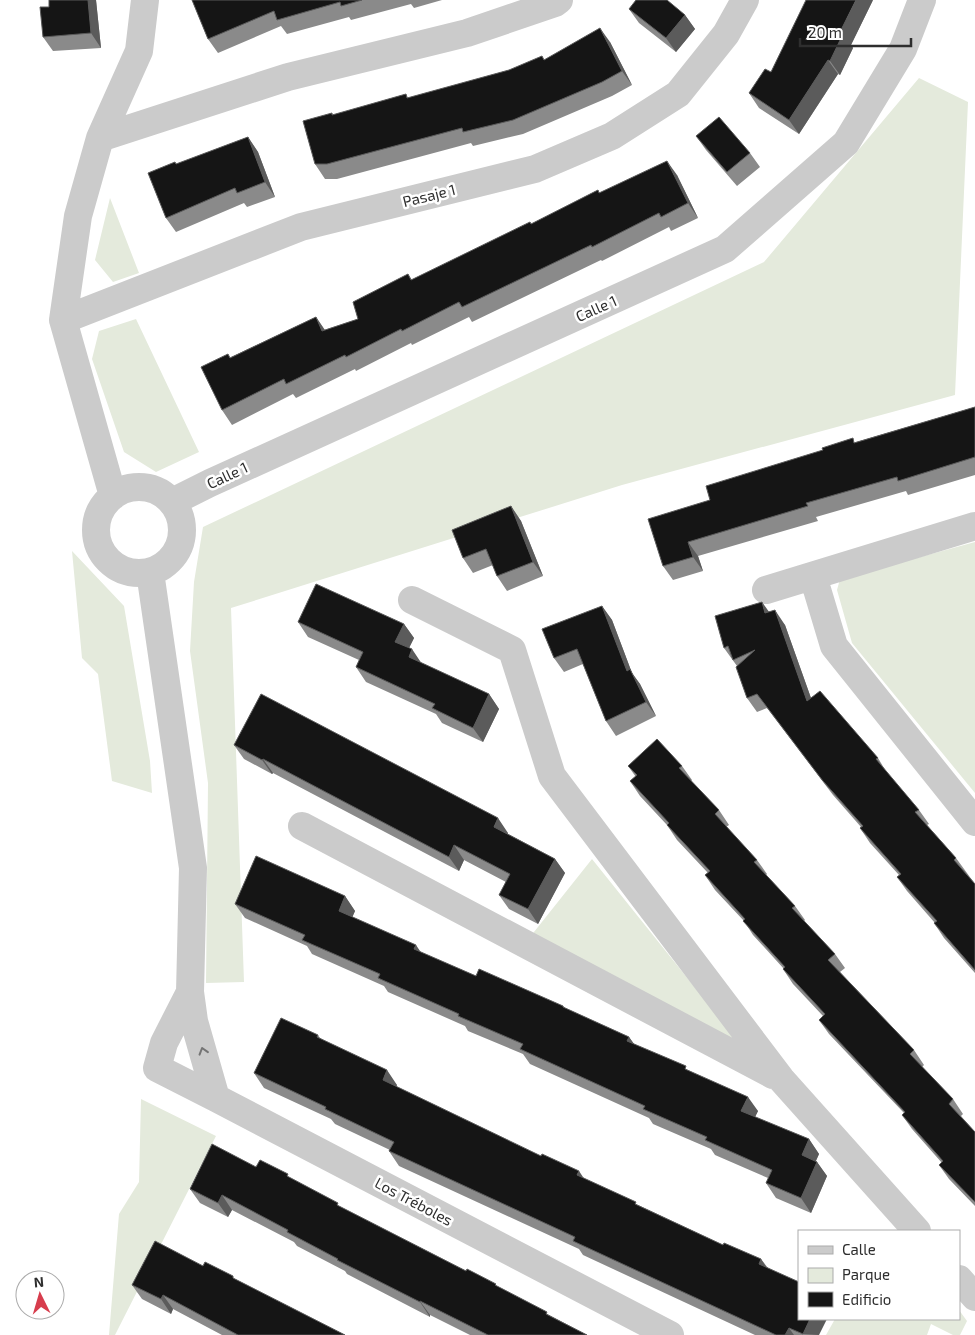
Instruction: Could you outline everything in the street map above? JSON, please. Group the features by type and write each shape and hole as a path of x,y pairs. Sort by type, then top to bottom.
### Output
{"street":[{"path":"113,496 63,320 78,216 100,138 139,51 145,0"},
{"path":"100,138 288,76 467,33 555,3 558,0"},
{"name":"Pasaje 1","path":"63,320 301,227 535,169 612,136 678,94 726,34 745,0"},
{"name":"Calle 1","path":"172,502 725,249 846,144 903,49 922,0"},
{"path":"144,487 164,494 172,502 182,521 183,532 181,543 169,562 150,572 132,573 117,568 104,556 97,541 96,524 102,508 113,496 122,490 144,487"},
{"path":"766,590 975,526"},
{"path":"150,572 193,868 190,992 194,1021 216,1098"},
{"path":"813,576 834,646 975,822"},
{"path":"412,600 512,650 552,776 782,1079 916,1230"},
{"path":"302,826 782,1079"},
{"name":"Los Tréboles","path":"190,992 164,1042 157,1068 670,1335"},
{"path":"960,1280 975,1297"}],"green space":[{"path":"919,78 968,102 955,395 622,485 231,608 244,982 206,983 208,783 190,651 194,582 203,527 764,262"},
{"path":"110,198 139,273 113,282 95,260"},
{"path":"136,319 199,452 156,472 124,452 92,359 99,331"},
{"path":"975,542 975,793 852,643 837,590 840,579"},
{"path":"72,551 124,606 150,761 152,793 112,781 98,674 82,658"},
{"path":"592,859 741,1045 530,937"},
{"path":"141,1099 216,1136 115,1335 109,1335 119,1214 139,1182"},
{"path":"960,1311 967,1321 960,1335 953,1335 931,1324 927,1335 826,1335 834,1320 960,1320"}],"building":[{"path":"49,0 88,0 91,33 43,37 40,7 49,7"},
{"path":"192,0 362,0 341,6 340,2 277,20 274,11 208,39"},
{"path":"636,0 667,0 685,15 666,38 629,9"},
{"path":"806,0 856,0 840,32 843,34 830,61 828,60 789,120 749,93 765,69 771,72"},
{"path":"600,28 622,71 602,82 513,120 463,132 462,128 327,164 315,164 303,121 332,113 332,115 406,94 407,98 509,70 542,56 544,60"},
{"path":"719,117 750,153 727,172 696,136"},
{"path":"248,137 265,182 237,193 235,188 166,218 148,173"},
{"path":"667,161 688,203 661,217 659,213 592,247 591,245 462,307 459,302 346,357 345,355 286,384 284,379 222,410 201,367 228,354 230,358 316,317 322,331 358,319 353,302 408,274 411,280 530,222 531,224 598,190 599,193"},
{"path":"975,407 975,457 898,481 897,477 806,503 808,506 688,542 693,557 663,566 648,519 710,500 706,486 823,450 822,448 853,438 854,443"},
{"path":"511,506 533,562 497,576 486,549 463,558 452,530"},
{"path":"316,584 404,624 395,642 412,649 409,657 489,694 473,728 432,708 435,704 356,667 363,652 298,622"},
{"path":"762,602 765,613 775,610 807,701 820,691 878,758 876,759 919,810 915,812 956,858 954,860 975,884 975,970 934,923 937,921 897,877 901,874 860,828 863,826 823,781 757,694 747,698 736,667 755,650 733,660 728,646 724,648 715,616"},
{"path":"602,606 627,671 630,669 646,702 606,721 577,649 554,658 542,629"},
{"path":"261,694 498,818 494,827 555,859 528,909 499,895 510,874 454,845 449,857 234,745"},
{"path":"657,739 682,766 679,768 719,810 715,814 757,860 754,862 795,906 792,908 835,954 828,960 914,1050 910,1054 953,1099 949,1104 975,1132 975,1202 939,1165 943,1161 902,1115 905,1112 819,1020 825,1014 783,969 785,967 743,921 745,919 705,875 710,871 667,825 669,823 630,781 637,775 628,766"},
{"path":"256,856 345,896 339,911 416,945 414,949 476,976 479,969 563,1006 629,1037 627,1041 686,1066 685,1069 748,1097 741,1111 809,1139 802,1155 817,1162 801,1198 766,1183 772,1170 705,1140 707,1137 643,1109 645,1106 520,1049 523,1044 378,978 380,974 302,940 305,935 235,904"},
{"path":"281,1018 387,1070 383,1080 541,1156 542,1154 579,1171 577,1175 636,1202 635,1204 723,1245 724,1243 761,1259 759,1264 798,1282 798,1320 810,1320 803,1334 789,1328 785,1335 776,1335 573,1241 575,1237 389,1151 394,1142 254,1073"},
{"path":"212,1144 256,1167 260,1160 288,1174 287,1176 338,1203 337,1205 466,1271 467,1269 496,1284 547,1312 546,1314 587,1335 488,1335 337,1260 287,1232 288,1230 222,1195 218,1203 190,1189"},
{"path":"155,1241 203,1266 205,1262 345,1335 238,1335 163,1295 161,1299 132,1285"}]}
